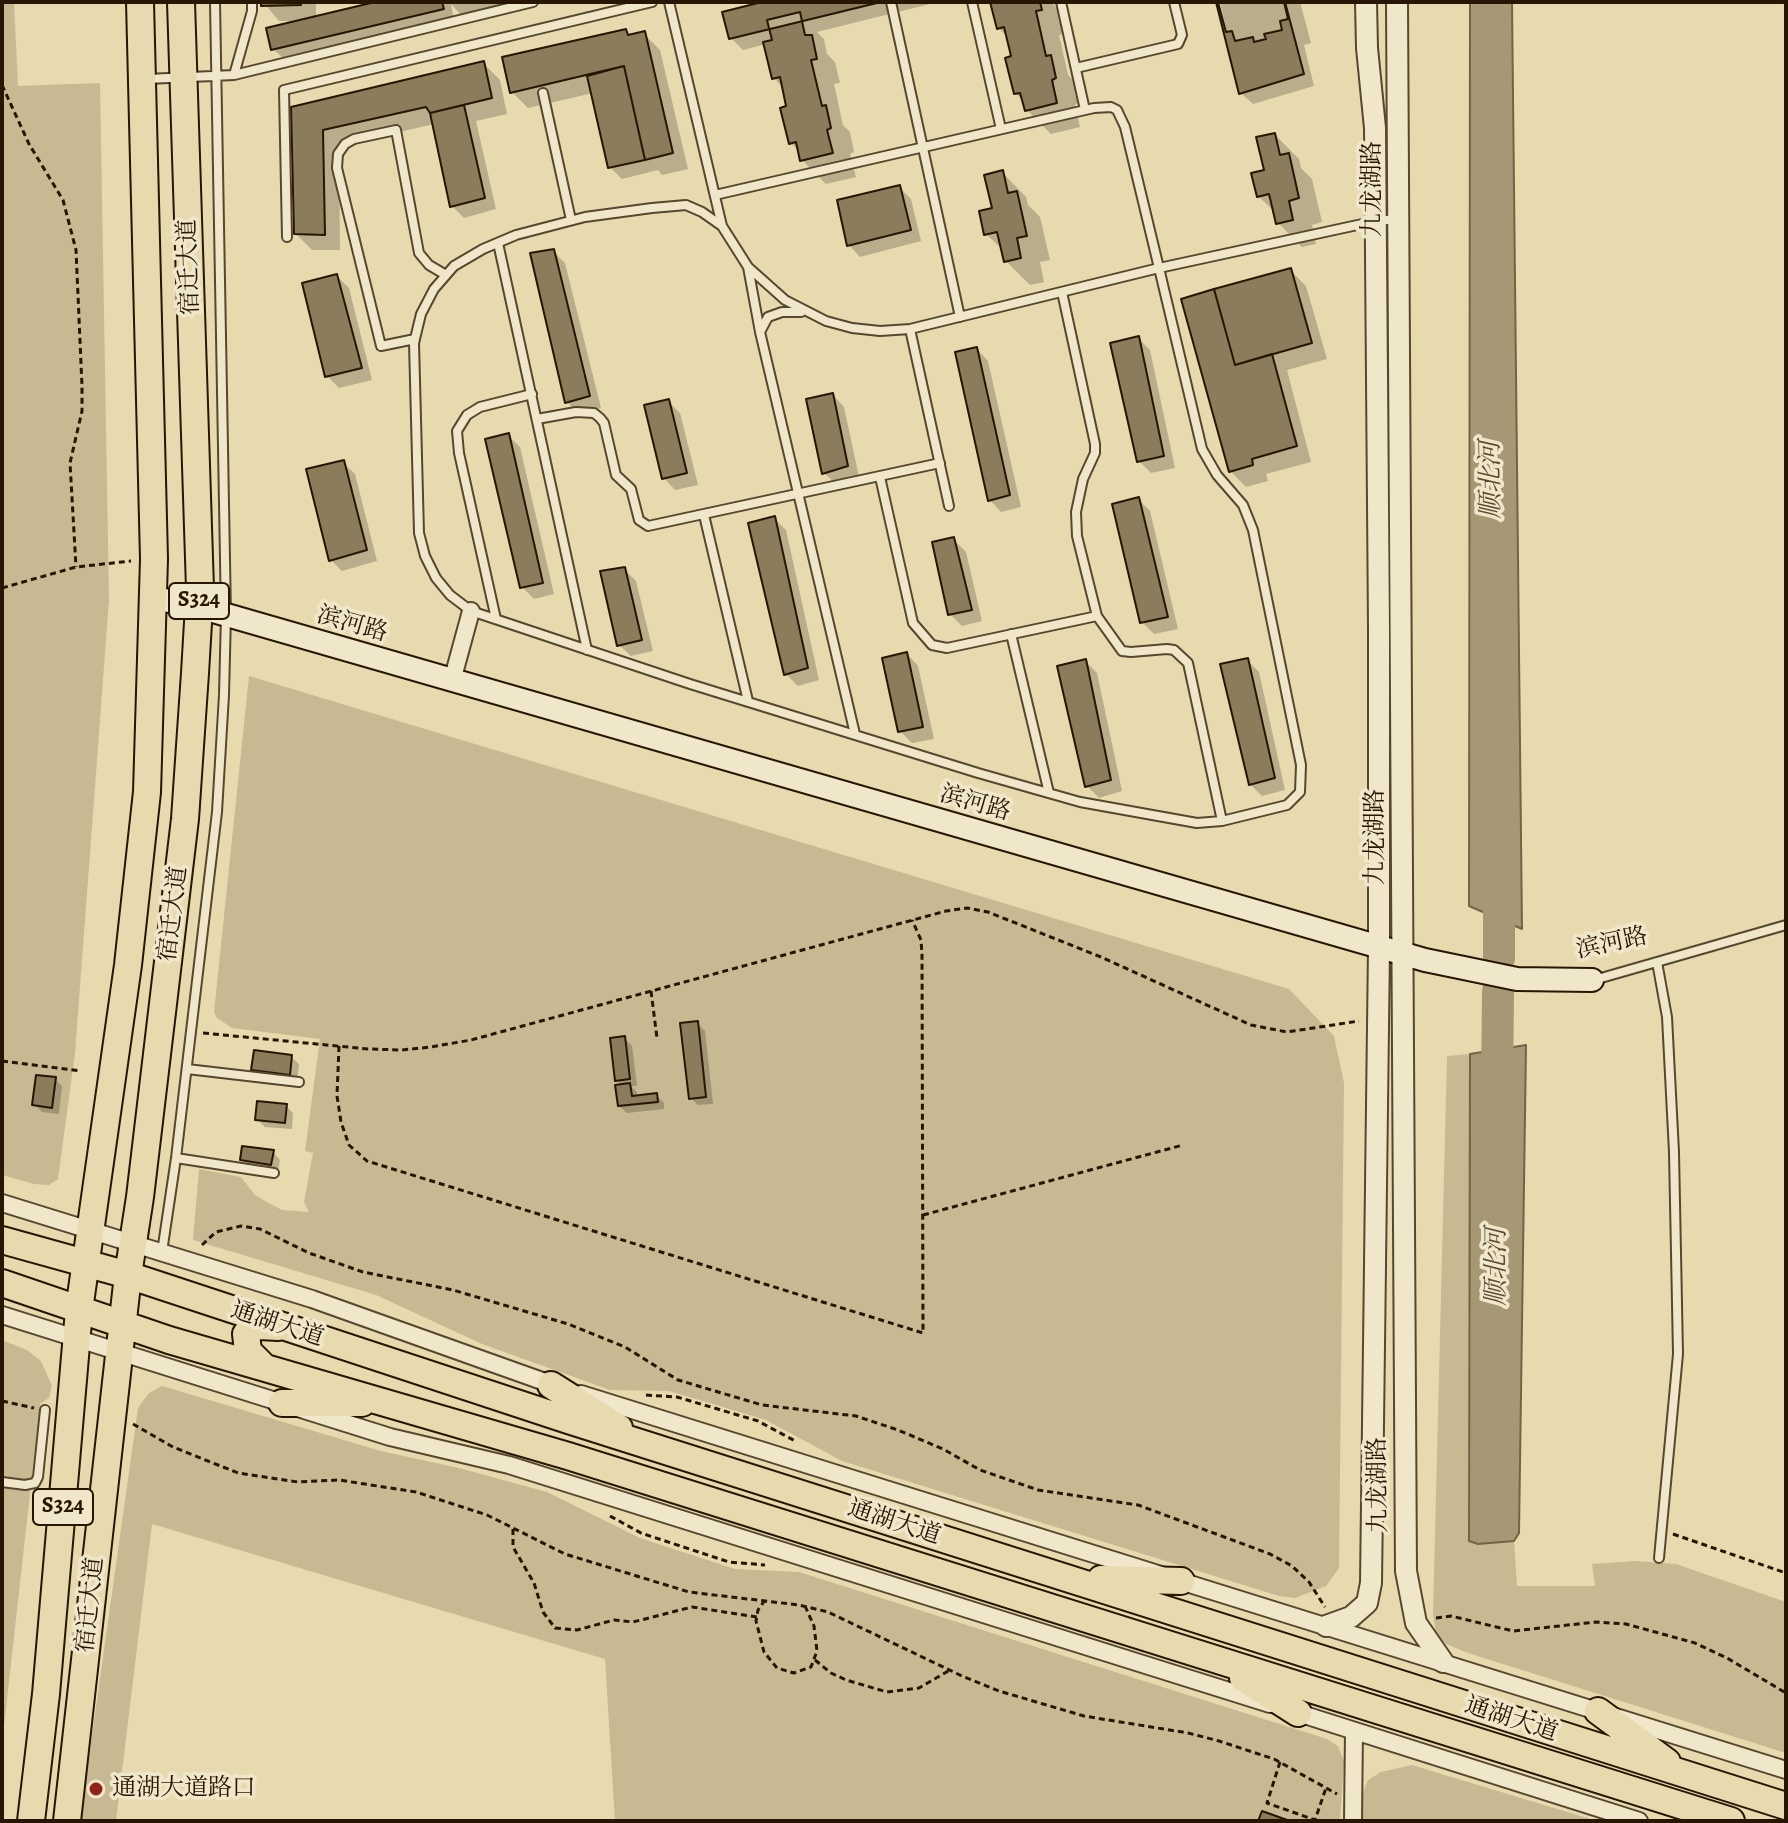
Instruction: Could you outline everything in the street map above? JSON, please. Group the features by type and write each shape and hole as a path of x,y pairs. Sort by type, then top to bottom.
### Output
{"main road":[{"name":"宿迁大道","path":"31,1821 46,1694 79,1310 128,965 145,808 154,559 140,2"},
{"name":"宿迁大道","path":"67,1821 122,1325 185,819 199,607 181,2"},
{"name":"滨河路","path":"154,598 199,607 1379,947 1517,979 1592,980"},
{"name":"通湖大道","path":"2,1240 128,1275 642,1443 1786,1806"},
{"name":"通湖大道","path":"2,1283 122,1325 568,1456 1731,1821"},
{"path":"264,1367 248,1351 246,1334 251,1328 260,1326 282,1327"},
{"path":"551,1385 642,1443"},
{"path":"282,1403 385,1403"},
{"path":"1070,1578 1181,1581"},
{"path":"1213,1659 1298,1713"},
{"path":"1598,1711 1686,1775"}],"street":[{"name":"九龙湖路","path":"1328,1622 1351,1617 1367,1603 1371,1583 1379,947 1375,128 1366,2"},
{"name":"九龙湖路","path":"1397,2 1405,1514 1408,1586 1419,1628 1443,1662"},
{"path":"452,681 471,611"},
{"path":"2,1203 312,1299 551,1385 1181,1581 1328,1622 1443,1662 1786,1770"},
{"path":"2,1315 390,1437 509,1465 1628,1819"},
{"path":"1353,1821 1354,1731"}],"lane":[{"path":"161,1253 176,1158 217,812 226,615 215,2"},
{"path":"234,75 252,2"},
{"path":"142,79 234,75 533,2"},
{"path":"287,237 284,90 652,2"},
{"path":"669,2 722,226 748,267 767,286 804,312 852,328 880,331 910,329 1159,268 1376,221 1399,219"},
{"path":"891,2 960,317"},
{"path":"972,2 1001,129"},
{"path":"1061,2 1085,110"},
{"path":"1076,68 1178,44 1182,35 1174,2"},
{"path":"543,93 571,220"},
{"path":"715,195 1085,110 1111,107 1117,110 1122,117 1202,449 1217,475 1243,505 1253,530 1301,765 1302,781 1294,800 1287,805 1222,821 1197,823 1080,802 587,650 471,611 450,595 436,578 425,556 419,533 415,339 421,314 434,289 454,266 498,243 571,220 686,205 722,226"},
{"path":"415,339 381,346 337,168 338,154 345,144 354,139 396,130 419,253 429,265 446,275"},
{"path":"498,243 587,650"},
{"path":"748,267 760,332 855,734"},
{"path":"1062,292 1095,444 1095,453 1083,479 1076,512 1077,536 1097,616 1122,651 1174,650 1188,663 1222,821"},
{"path":"760,332 768,317 782,312 804,312"},
{"path":"910,329 949,506"},
{"path":"496,619 459,453 457,431 467,415 480,407 532,394"},
{"path":"537,419 576,412 594,413 600,418 604,423 616,475 631,489 643,525 704,515 940,463"},
{"path":"880,477 913,623 924,639 939,648 947,648 1097,616"},
{"path":"704,515 748,701"},
{"path":"1011,634 1049,793"},
{"name":"滨河路","path":"1592,980 1786,925"},
{"path":"1657,962 1667,1017 1671,1077 1678,1354 1659,1558"},
{"path":"187,1069 299,1082"},
{"path":"176,1158 274,1173"},
{"path":"2,1482 35,1483 45,1410"}],"path":[{"path":"2,85 29,144 63,200 76,250 82,411 70,463 76,567"},
{"path":"2,588 76,567 154,559"},
{"path":"191,1032 402,1050 431,1047 471,1040 912,920 967,908 988,912 1101,957 1251,1025 1287,1032 1378,1018"},
{"path":"339,1046 337,1096 341,1122 349,1145 367,1161 923,1333 922,954 921,940 912,920"},
{"path":"651,991 657,1038"},
{"path":"2,1061 81,1071"},
{"path":"923,1215 1183,1145"},
{"path":"202,1245 216,1232 241,1226 260,1229 309,1253 363,1272 453,1290 568,1324 625,1347 668,1375 692,1385 762,1405 856,1416 943,1449 980,1470 1038,1490 1080,1499 1138,1505 1270,1554 1292,1566 1309,1582 1328,1622"},
{"path":"112,1412 173,1447 238,1473 298,1482 339,1480 416,1492 487,1515 565,1554 689,1592 805,1606 856,1624 999,1691 1055,1709 1113,1722 1188,1733 1280,1762 1353,1803"},
{"path":"513,1528 513,1547 534,1583 543,1612 555,1628 577,1630 614,1620 633,1622 692,1607 757,1617"},
{"path":"1662,1531 1786,1573"},
{"path":"765,1600 757,1617 757,1632 764,1652 777,1668 794,1673 811,1667 815,1660 817,1639 805,1606"},
{"path":"1419,1628 1440,1616 1513,1631 1596,1622 1626,1624 1695,1643 1786,1693"},
{"path":"815,1660 846,1680 887,1692 919,1688 950,1670"},
{"path":"1280,1762 1267,1803 1315,1820 1326,1788"}],"shaded area":[{"path":"2,2 14,2 18,86 100,83 109,600 75,1053 58,1179 49,1185 2,1175"},
{"path":"249,676 1289,989 1334,1036 1344,1083 1339,1568 1326,1586 1295,1598 1279,1596 842,1461 766,1420 669,1391 610,1390 482,1344 376,1295 193,1240 199,1169 241,1177 255,1195 282,1210 309,1212 304,1202 313,1153 305,1151 320,1039 232,1028 217,1018 214,1012"},
{"path":"1470,1054 1469,1541 1478,1544 1514,1541 1517,1586 1595,1586 1592,1564 1636,1561 1676,1564 1786,1602 1786,1753 1468,1653 1446,1644 1436,1633 1433,1614 1447,1056"},
{"path":"2,1340 27,1350 41,1361 52,1386 49,1398 40,1404 2,1744"},
{"path":"162,1386 381,1451 547,1492 640,1538 735,1569 799,1572 1327,1739 1338,1746 1344,1761 1340,1821 615,1821 605,1659 152,1524 116,1821 80,1821 138,1408 149,1393"},
{"path":"1412,1765 1597,1821 1362,1821 1362,1795 1368,1780 1381,1772"}],"water":[{"path":"1470,2 1512,2 1522,929 1469,906"},
{"path":"1526,1045 1519,1533 1514,1541 1478,1544 1469,1541 1470,1054"}],"building":[{"path":"261,2 301,2 301,5 261,6"},
{"path":"375,2 442,2 444,9 271,50 266,28"},
{"path":"762,2 881,2 729,39 722,12"},
{"path":"990,2 1040,2 1042,10 1036,11 1046,56 1051,55 1057,103 1025,111 1020,93 1014,94 1005,58 1011,56 1004,27 997,29"},
{"path":"1216,2 1285,2 1304,74 1239,94"},
{"path":"1218,2 1284,2 1288,19 1280,21 1282,30 1264,34 1266,39 1254,42 1253,37 1235,41 1232,31 1226,32"},
{"path":"800,12 805,35 812,35 817,59 811,60 822,106 826,105 831,128 827,130 833,153 800,161 796,142 789,144 780,108 786,106 780,77 772,79 763,42 772,40 767,20"},
{"path":"626,29 628,35 645,31 673,153 645,160 624,66 510,93 502,57"},
{"path":"484,61 492,98 430,113 426,107 323,130 325,235 294,234 291,107"},
{"path":"624,66 645,160 608,168 587,76"},
{"path":"464,105 485,198 450,207 430,113"},
{"path":"1275,133 1280,155 1289,153 1299,198 1289,201 1293,220 1276,224 1269,194 1257,197 1251,173 1264,170 1256,137"},
{"path":"1003,170 1008,193 1017,191 1027,236 1017,238 1021,258 1004,262 997,232 984,235 979,211 992,208 984,175"},
{"path":"900,185 911,230 847,246 837,200"},
{"path":"554,249 590,396 565,403 530,253"},
{"path":"1291,268 1312,343 1235,365 1214,289"},
{"path":"337,274 362,368 325,377 302,283"},
{"path":"1214,289 1235,365 1272,354 1297,446 1252,459 1253,465 1229,472 1181,299"},
{"path":"1139,336 1164,456 1137,462 1110,343"},
{"path":"977,347 1010,495 988,501 955,352"},
{"path":"833,393 848,466 822,474 806,399"},
{"path":"669,399 687,473 662,479 644,405"},
{"path":"509,433 543,583 520,588 485,439"},
{"path":"344,460 367,550 329,561 306,469"},
{"path":"1139,497 1168,617 1140,623 1112,504"},
{"path":"775,516 808,668 784,675 748,523"},
{"path":"954,537 972,610 948,615 932,542"},
{"path":"625,567 642,640 617,646 600,571"},
{"path":"907,652 923,727 898,732 882,658"},
{"path":"1248,658 1275,778 1249,785 1220,664"},
{"path":"1086,659 1111,780 1085,787 1057,666"},
{"path":"698,1021 706,1097 689,1099 680,1023"},
{"path":"625,1036 630,1079 615,1081 610,1038"},
{"path":"254,1050 292,1055 290,1075 251,1070"},
{"path":"36,1075 56,1077 52,1108 32,1105"},
{"path":"630,1083 632,1096 657,1093 658,1102 618,1106 615,1085"},
{"path":"257,1101 287,1104 285,1123 255,1120"},
{"path":"242,1146 274,1150 271,1165 240,1160"},
{"path":"1262,1811 1290,1821 1258,1821"}],"waterway":[{"name":"顺北河","path":"1499,878 1499,958"},
{"name":"顺北河","path":"1497,1091 1498,992"}],"place":[{"name":"通湖大道路口","path":"96,1789"}]}
